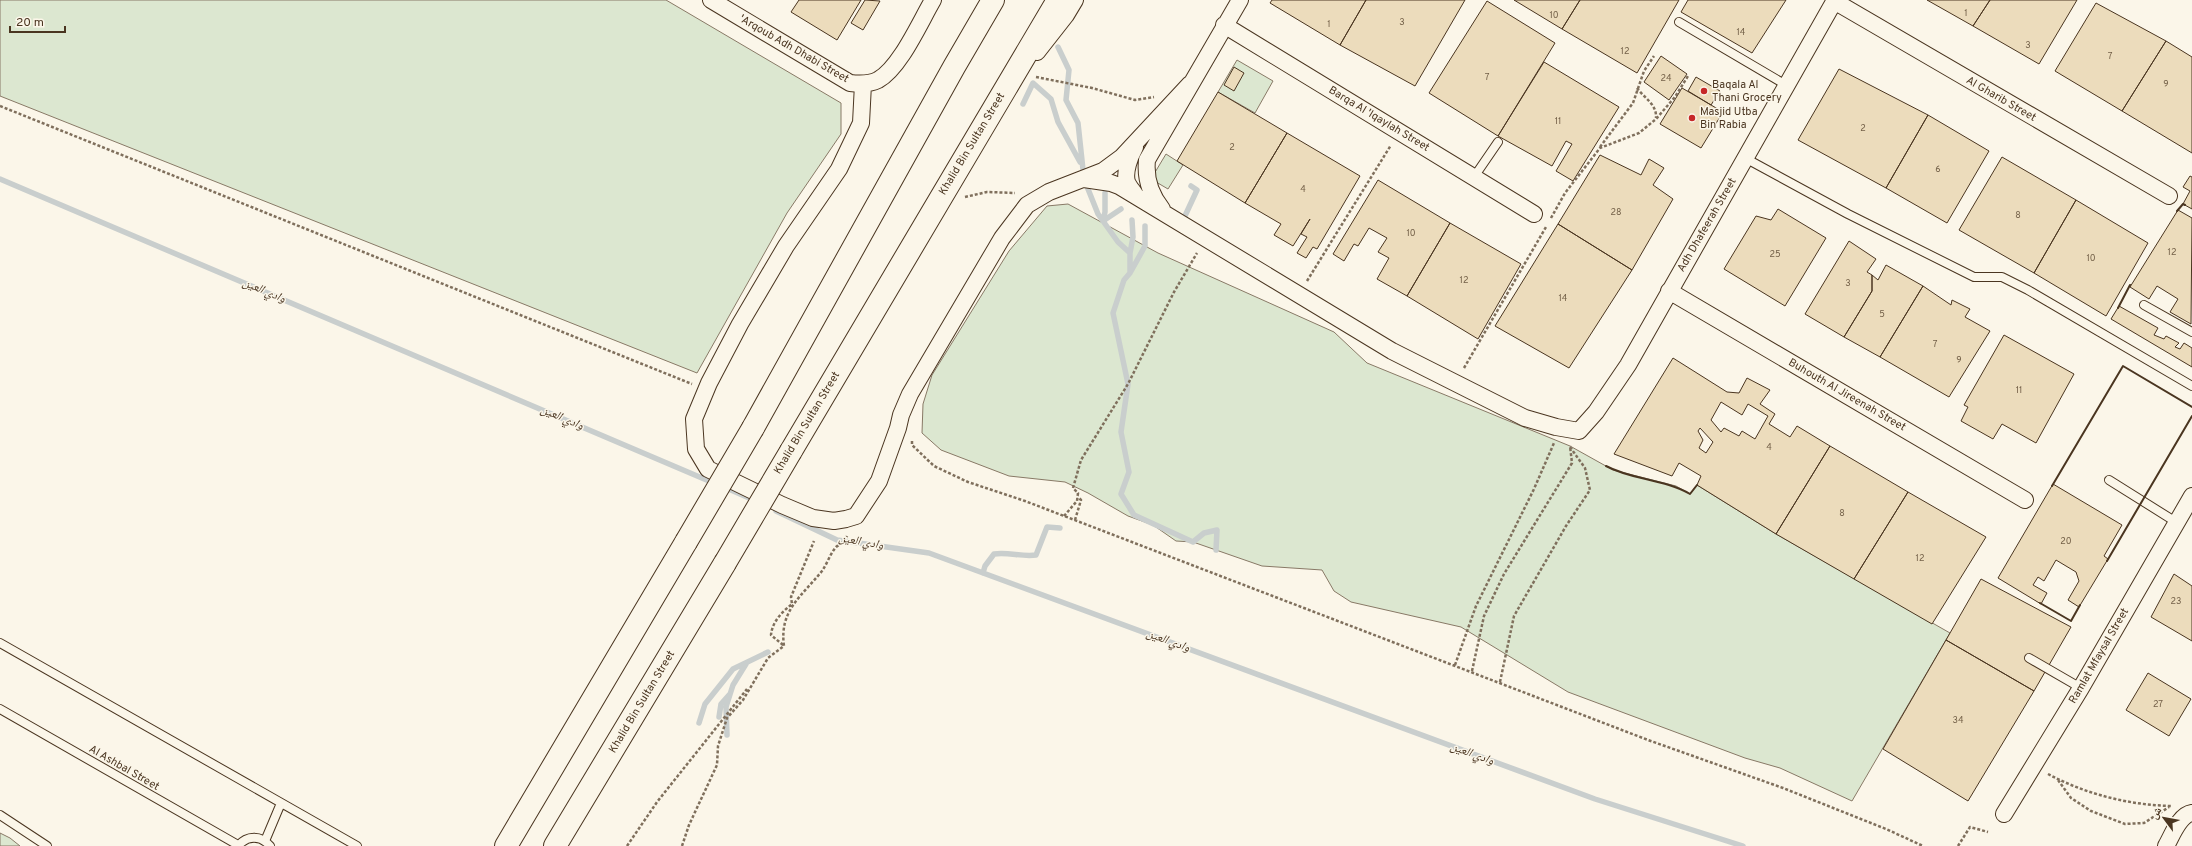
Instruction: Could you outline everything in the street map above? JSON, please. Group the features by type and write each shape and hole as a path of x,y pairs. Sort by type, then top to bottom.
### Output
{"main road":[{"path":"506,846 753,428 954,67 993,0"},
{"name":"Khalid Bin Sultan Street","path":"555,846 725,563 1058,0"}],"street":[{"name":"'Arqoub Adh Dhabi Street","path":"711,0 850,83 863,84 877,81 888,72 901,55 933,0"},
{"path":"954,67 982,0"},
{"path":"999,98 1066,15 1075,0"},
{"path":"1167,214 1150,192 1146,172 1147,160 1153,147 1171,120 1190,84 1240,0"},
{"name":"Adh Dhafeerah Street","path":"1556,427 1579,431 1596,412 1628,365 1834,1"},
{"name":"Al Gharib Street","path":"1834,1 2169,196"},
{"name":"Barqa Al 'Iqaylah Street","path":"1224,25 1534,214"},
{"path":"863,84 861,123 839,169 806,214 740,324 709,384 694,420 696,449 708,469 782,505 813,518 834,521 856,516 879,481 898,428 901,415 910,394 1002,238 1027,205 1049,192 1084,180 1102,171 1122,157 1138,142 1190,84"},
{"path":"1137,197 1127,182 1127,172 1131,154 1138,142"},
{"path":"1084,180 1111,183 1167,214 1392,351 1454,384 1525,418 1556,427"},
{"name":"Buhouth Al Jireenah Street","path":"1669,291 2025,500"},
{"name":"Ramlat Mfaysal Street","path":"2004,814 2081,688 2192,496"},
{"path":"2166,846 2181,819 2192,813"}],"lane":[{"path":"1680,22 1786,85"},
{"path":"1474,177 1498,142"},
{"path":"1745,158 1848,214 1974,277 2002,277 2028,290 2192,386"},
{"path":"2144,305 2192,332"},
{"path":"2109,480 2176,522"},
{"path":"0,644 357,846"},
{"path":"2029,658 2081,688"},
{"name":"Al Ashbal Street","path":"0,709 238,845"},
{"path":"238,845 248,838 254,837 267,844 282,803"},
{"path":"0,815 47,846"}],"path":[{"path":"1454,384 1487,332 1565,193 1633,102 1637,88 1654,56"},
{"path":"1600,148 1638,133 1656,119 1675,97 1688,76"},
{"path":"1031,77 1086,87 1135,100 1157,97"},
{"path":"1637,88 1652,103 1656,112 1656,119"},
{"path":"0,106 692,384"},
{"path":"1299,294 1399,131"},
{"path":"959,199 987,192 1021,193"},
{"path":"1064,516 1077,501 1078,493 1073,488 1081,460 1128,384 1174,292 1206,239"},
{"path":"1472,671 1484,616 1504,574 1572,464 1569,439 1556,427"},
{"path":"1455,665 1476,606 1534,489 1556,440 1556,427"},
{"path":"912,438 912,445 934,466 968,482 1075,520 1472,671 1648,740 1783,788 1886,829 1923,846"},
{"path":"1500,682 1514,616 1566,526 1590,490 1585,468 1570,446"},
{"path":"1075,520 1081,500 1077,496"},
{"path":"784,646 771,635 772,627 780,615 822,571 836,548 845,541 856,516"},
{"path":"784,646 782,634 784,623 792,604 791,598 814,541"},
{"path":"682,846 689,825 717,765 718,746 728,718 742,700 768,658 784,646"},
{"path":"627,846 657,802 751,684"},
{"path":"2033,766 2068,785 2142,805 2176,806"},
{"path":"2058,780 2072,798 2091,811 2124,824 2144,823 2169,806"},
{"path":"1958,846 1970,827 1988,832"}],"green space":[{"path":"0,0 666,0 841,103 841,134 787,213 697,373 0,96"},
{"path":"1237,60 1273,81 1255,113 1218,92"},
{"path":"1166,154 1183,165 1168,189 1151,179"},
{"path":"1068,204 1158,253 1334,332 1367,363 1570,446 1613,470 1676,486 1690,494 1697,485 1776,534 1950,633 1852,801 1780,768 1745,758 1568,692 1461,627 1351,602 1334,591 1322,570 1262,566 1193,542 1176,541 1153,525 1128,516 1088,493 1065,482 1009,476 941,450 922,433 923,404 932,375 1009,251 1047,206"},
{"path":"0,833 10,838 20,846 0,846"}],"building":[{"path":"799,0 861,0 837,40 791,12"},
{"path":"865,0 880,1 863,30 851,23"},
{"path":"1272,0 1366,0 1340,45 1270,3"},
{"path":"1366,0 1465,0 1415,86 1340,45"},
{"path":"1514,0 1580,0 1562,29"},
{"path":"1580,0 1679,0 1637,73 1562,29"},
{"path":"1688,0 1786,0 1752,53 1681,12"},
{"path":"1927,0 1990,0 1973,26"},
{"path":"1990,0 2077,0 2039,64 1973,26"},
{"path":"1487,1 1555,43 1498,136 1429,93"},
{"path":"2096,3 2166,41 2122,111 2055,71"},
{"path":"2166,41 2192,57 2192,153 2122,111"},
{"path":"1661,56 1687,74 1669,100 1644,82"},
{"path":"1544,62 1619,107 1573,181 1556,171 1572,144 1566,141 1552,166 1498,136"},
{"path":"1234,67 1244,73 1234,91 1224,85"},
{"path":"1839,69 1928,115 1886,188 1798,140"},
{"name":"Baqala Al Thani Grocery","path":"1696,77 1720,91 1711,105 1688,91"},
{"name":"Masjid Utba Bin Rabia","path":"1682,88 1723,112 1701,148 1660,124"},
{"path":"1218,92 1287,133 1245,203 1177,161"},
{"path":"1928,115 1989,151 1947,223 1886,188"},
{"path":"1287,133 1360,176 1317,249 1313,247 1306,258 1297,253 1307,237 1301,234 1310,219 1293,246 1274,235 1281,224 1245,203"},
{"path":"1600,155 1641,175 1649,159 1664,168 1653,185 1673,199 1632,270 1558,224"},
{"path":"2002,157 2076,200 2034,273 1959,230"},
{"path":"2190,176 2192,177 2192,209 2183,204 2190,191 2183,187"},
{"path":"1378,180 1450,223 1407,296 1377,279 1389,258 1378,252 1387,238 1369,228 1358,246 1354,244 1344,261 1333,254"},
{"path":"2076,200 2148,243 2106,316 2034,273"},
{"path":"1778,209 1826,238 1785,306 1724,269 1756,216 1771,220"},
{"path":"2178,210 2192,218 2191,324 2170,312 2178,299 2157,286 2149,299 2130,287"},
{"path":"1450,223 1521,264 1478,339 1407,296"},
{"path":"1558,224 1632,270 1569,368 1495,326"},
{"path":"1849,241 1876,259 1867,272 1872,275 1872,291 1844,337 1805,314"},
{"path":"1886,265 1923,286 1880,357 1844,337 1872,291 1872,275 1878,280"},
{"path":"1923,286 1951,305 1952,300 1970,309 1965,317 1990,331 1949,397 1880,357"},
{"path":"2119,306 2158,328 2154,335 2164,339 2166,336 2179,343 2175,347 2180,349 2184,343 2192,348 2192,367 2111,319"},
{"path":"2004,335 2074,374 2036,443 2002,424 1993,439 1961,421 1968,407 1964,405"},
{"path":"1673,358 1727,392 1739,393 1747,378 1770,390 1760,404 1775,414 1769,424 1790,437 1797,426 1830,446 1776,534 1697,485 1701,476 1679,463 1672,476 1614,454","holes":["1721,402 1742,415 1748,404 1768,416 1755,439 1742,431 1739,436 1724,428 1721,432 1711,420","1700,428 1713,442 1706,453 1699,448 1703,440 1698,431"]},
{"path":"1830,446 1908,492 1854,579 1776,534"},
{"path":"2053,484 2122,525 2104,556 2108,559 2079,607 2068,600 2079,581 2076,572 2056,560 2044,581 2038,577 2033,585 2047,593 2041,604 1998,578"},
{"path":"1908,492 1986,537 1932,624 1854,579"},
{"path":"2174,574 2192,586 2192,641 2151,617"},
{"path":"1981,579 2071,627 2034,691 1946,640"},
{"path":"1946,640 2034,691 1968,801 1883,749"},
{"path":"2148,673 2191,699 2169,736 2126,710"}],"waterway":[{"path":"1058,47 1069,70 1066,100 1078,123 1084,179 1098,214 1118,242 1130,253 1130,273 1124,280 1113,313 1128,384 1121,432 1129,472 1121,494 1134,515 1193,542 1204,533 1217,530 1216,550"},
{"path":"1023,104 1033,83 1051,99 1058,122 1080,162"},
{"name":"وادي العين","path":"0,179 716,484"},
{"path":"1188,221 1184,218 1197,190 1191,186"},
{"path":"1103,221 1105,212 1105,193"},
{"path":"1103,221 1121,209"},
{"path":"1130,253 1133,237 1132,220"},
{"path":"1130,273 1145,246 1145,226"},
{"name":"وادي العين","path":"724,487 756,501"},
{"name":"وادي العين","path":"776,511 837,540 929,553 1595,799 1743,846"},
{"path":"983,573 985,566 994,554 1036,555 1047,527 1060,528"},
{"path":"699,723 705,704 733,669 768,652"},
{"path":"727,735 726,707 733,685 746,664"},
{"path":"719,717 721,704 729,695"}],"wall":[{"path":"2177,211 2183,204 2185,205"},
{"path":"2118,308 2130,285"},
{"path":"2052,486 2123,366 2192,407"},
{"path":"2107,561 2192,416"},
{"path":"1606,466 1626,474 1670,485 1690,494 1697,485"},
{"path":"2040,603 2071,621 2080,605"}],"place":[{"name":"Baqala Al Thani Grocery","path":"1704,91"},
{"name":"Masjid Utba Bin Rabia","path":"1692,118"}]}
